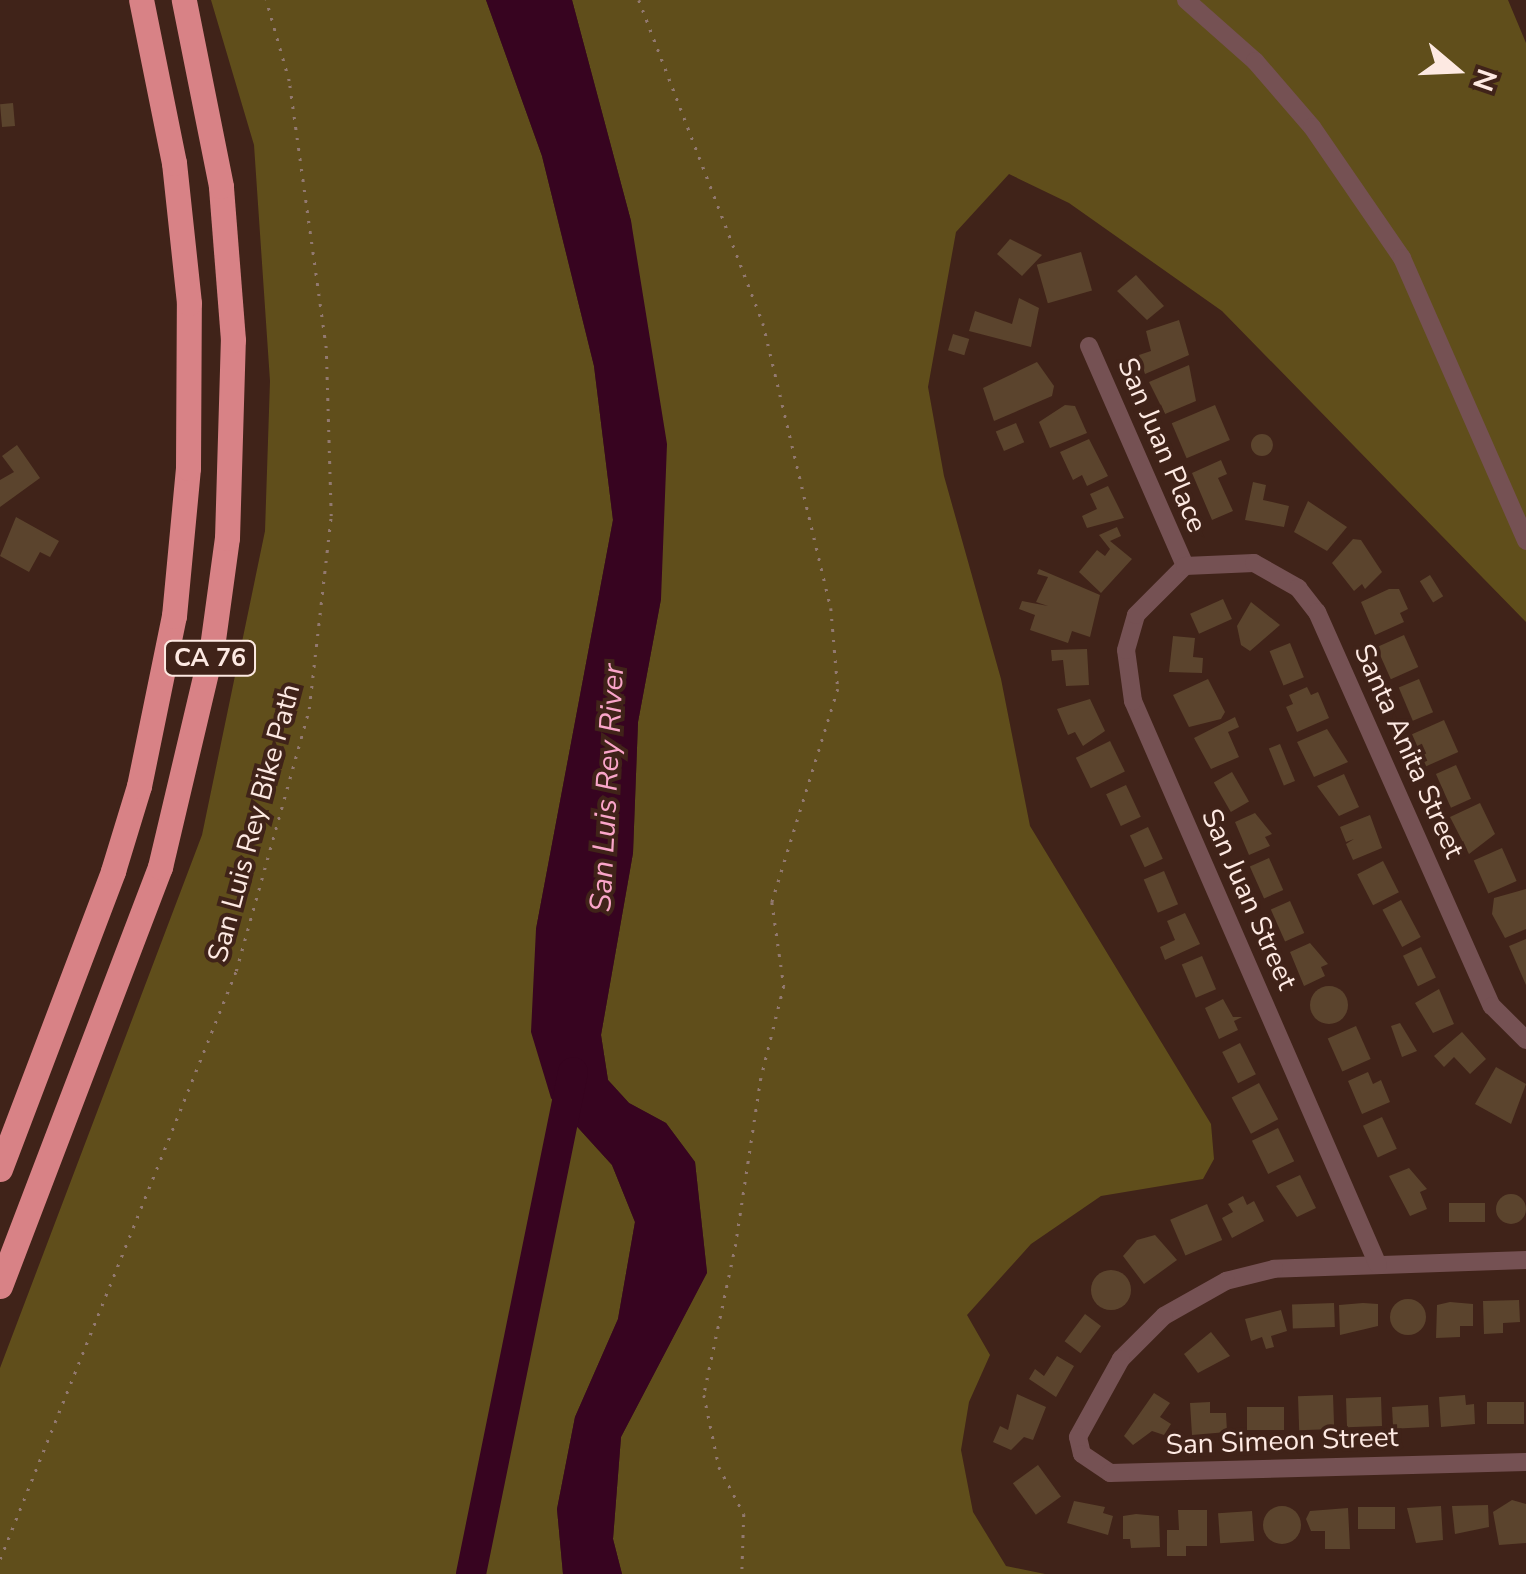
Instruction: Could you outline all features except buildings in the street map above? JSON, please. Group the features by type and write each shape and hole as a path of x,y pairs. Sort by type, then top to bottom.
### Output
{"highway":[{"name":"CA 76","path":"0,1169 113,871 138,786 174,616 188,468 190,303 174,163 140,0"},
{"name":"CA 76","path":"0,1286 160,867 212,647 228,520 233,340 221,186 184,0"}],"street":[{"path":"1186,0 1255,61 1312,127 1402,258 1526,541"},
{"name":"San Juan Place","path":"1089,346 1185,566"},
{"name":"Santa Anita Street","path":"1185,566 1254,563 1298,588 1317,612 1492,1006 1526,1040"},
{"name":"San Juan Street","path":"1185,566 1136,615 1126,650 1132,701 1378,1264"},
{"path":"1378,1264 1526,1260"},
{"name":"San Simeon Street","path":"1378,1264 1274,1269 1226,1281 1164,1316 1120,1359 1078,1437 1082,1454 1110,1474 1526,1462"}],"path":[{"name":"San Luis Rey Bike Path","path":"0,1558 236,970 310,709 331,516 326,348 289,80 266,0"},
{"path":"639,0 763,324 831,608 838,690 772,902 784,986 704,1395 718,1468 744,1514 742,1574"}],"shaded area":[{"path":"211,0 486,0 542,156 594,366 613,520 536,929 551,1098 612,1165 635,1222 618,1319 575,1417 557,1509 563,1574 0,1574 0,1368 202,835 265,531 270,381 254,145"},
{"path":"572,0 1508,0 1526,43 1526,622 1222,311 1069,203 1009,174 956,232 928,387 944,476 1001,679 1030,826 1211,1124 1214,1159 1203,1179 1101,1196 1031,1244 967,1315 990,1355 969,1402 961,1450 973,1512 1006,1566 1045,1574 622,1574 613,1539 621,1437 707,1272 695,1162 666,1123 629,1103 608,1080 601,1035 633,853 638,722 661,599 631,221"}],"water":[{"path":"486,0 572,0 631,221 667,444 661,599 638,722 633,853 601,1035 608,1080 629,1103 666,1123 695,1162 707,1273 621,1437 613,1539 622,1574 563,1574 557,1509 575,1417 618,1319 635,1222 612,1165 551,1098 531,1032 536,929 613,520 594,366 542,156"}],"waterway":[{"name":"San Luis Rey River","path":"471,1574 573,1072"}]}
